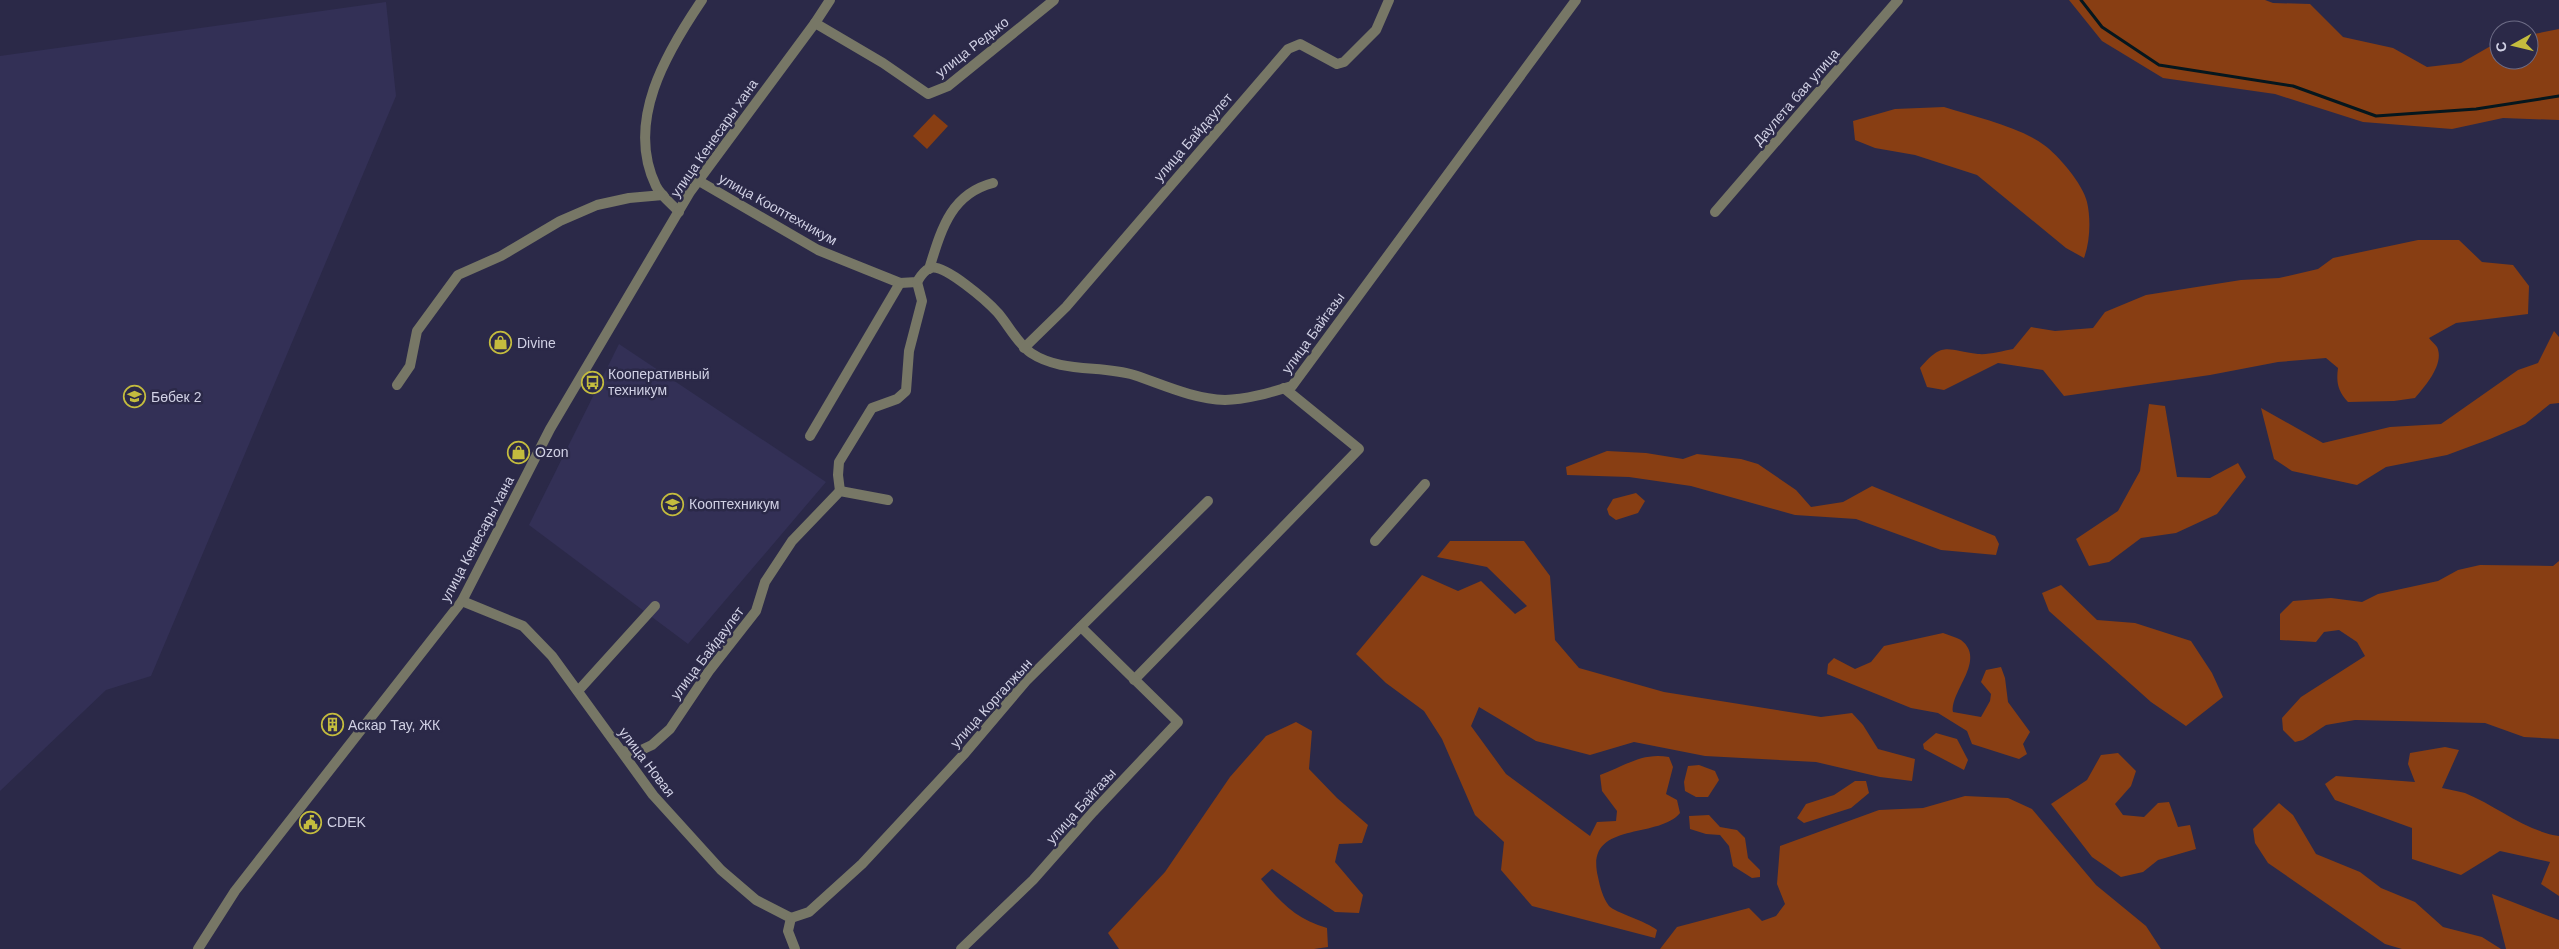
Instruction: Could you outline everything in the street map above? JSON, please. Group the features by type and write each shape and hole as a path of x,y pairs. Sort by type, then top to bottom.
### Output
{"street":[{"path":"679,212 657,187 646,156 645,131 657,78 678,36 702,0"},
{"name":"улица Кенесары хана","path":"198,949 235,890 462,601 550,429 679,212 699,180 830,0"},
{"name":"улица Редько","path":"815,23 883,63 928,94 948,86 1054,0"},
{"name":"улица Байдаулет","path":"1024,348 1066,307 1208,139 1288,49 1300,44 1337,64 1344,62 1376,30 1389,0"},
{"name":"улица Байгазы","path":"1284,388 1292,386 1576,0"},
{"name":"Даулета бая улица","path":"1716,212 1898,0"},
{"name":"улица Кооптехникум","path":"699,180 818,250 900,284"},
{"path":"810,436 900,284 917,282 929,269 940,229 955,207 975,188 993,183"},
{"path":"397,385 410,366 417,331 458,275 501,256 560,221 597,205 629,198 663,195"},
{"path":"929,269 934,268 946,272 975,292 996,310 1024,348 1039,359 1076,368 1133,375 1166,388 1211,399 1228,400 1284,388"},
{"path":"888,500 840,491 839,462 872,408 898,399 906,390 909,352 922,301 917,282"},
{"name":"улица Байгазы","path":"1134,680 1359,449 1284,388"},
{"path":"1375,542 1425,484"},
{"name":"улица Байдаулет","path":"622,752 637,752 652,745 670,729 709,671 756,611 765,582 792,541 840,491"},
{"name":"улица Коргалжын","path":"791,918 810,912 862,864 965,753 1026,681 1208,501"},
{"name":"улица Новая","path":"462,601 523,626 552,656 653,795 721,870 756,900 791,918"},
{"path":"578,691 655,606"},
{"name":"улица Байгазы","path":"961,949 1032,880 1178,722 1081,627"},
{"path":"791,918 788,931 795,949"}],"shaded area":[{"path":"2069,0 2265,0 2273,3 2310,4 2343,37 2393,48 2427,67 2461,63 2489,47 2489,70 2539,70 2539,33 2559,29 2559,120 2503,118 2452,129 2363,122 2275,94 2163,78 2102,41"},
{"name":"Бөбек 2","path":"386,2 396,96 151,676 106,690 0,791 0,56"},
{"path":"1944,107 2022,132 2044,145 2063,163 2081,187 2087,202 2089,230 2088,245 2084,258 2066,248 1977,175 1915,155 1875,148 1855,140 1853,121 1895,109"},
{"path":"934,114 948,126 927,149 913,136"},
{"path":"2418,240 2459,240 2482,262 2513,265 2529,286 2528,314 2456,323 2429,338 2437,347 2438,360 2433,374 2415,398 2394,401 2348,402 2338,386 2338,368 2326,358 2278,362 2210,375 2064,396 2043,370 1998,363 1944,390 1927,387 1920,368 1928,359 1941,350 1982,354 2013,349 2031,327 2055,331 2093,328 2105,312 2146,295 2241,280 2279,278 2318,269 2333,258"},
{"path":"2554,331 2559,337 2559,403 2550,404 2525,424 2447,455 2386,467 2357,485 2292,471 2274,459 2261,408 2323,443 2390,427 2441,424 2518,370 2538,363"},
{"name":"Кооптехникум","path":"619,344 826,482 688,644 529,525"},
{"path":"2149,404 2165,406 2177,477 2210,478 2238,463 2246,477 2217,514 2176,533 2141,538 2109,562 2089,566 2076,539 2118,511 2140,471"},
{"path":"1607,451 1646,453 1683,459 1697,454 1741,459 1758,464 1796,490 1811,507 1843,502 1872,486 1995,536 1999,544 1996,555 1941,550 1856,519 1795,515 1691,486 1629,477 1567,475 1566,467"},
{"path":"1636,493 1645,501 1638,513 1616,520 1609,515 1607,509 1613,499"},
{"path":"1450,541 1524,541 1550,576 1555,640 1579,668 1664,692 1821,717 1852,713 1863,725 1878,749 1915,759 1912,781 1880,777 1816,762 1705,756 1634,742 1590,755 1536,741 1479,707 1471,726 1506,774 1590,836 1597,822 1616,821 1617,811 1602,791 1600,775 1650,756 1669,757 1673,767 1666,794 1677,800 1680,813 1670,821 1612,839 1602,847 1597,859 1600,885 1603,896 1609,906 1657,930 1655,938 1532,906 1501,870 1504,842 1475,815 1442,739 1424,711 1386,683 1356,654 1422,575 1458,591 1481,581 1515,614 1527,606 1487,567 1437,557"},
{"path":"2559,561 2559,739 2524,737 2485,723 2355,720 2326,725 2303,740 2295,742 2283,730 2282,718 2301,697 2365,656 2357,642 2339,630 2324,632 2316,642 2280,640 2280,614 2293,601 2331,598 2362,602 2378,594 2438,581 2458,570 2480,565 2553,566"},
{"path":"2061,585 2097,620 2135,623 2191,641 2212,673 2223,697 2186,726 2151,702 2049,611 2042,593"},
{"path":"1943,633 1961,640 1968,648 1970,657 1966,676 1957,695 1953,712 1981,717 1990,701 1991,694 1981,682 1986,670 2001,667 2005,678 2008,702 2030,732 2023,744 2027,754 2019,759 1972,744 1967,731 1938,713 1911,708 1827,674 1828,664 1834,658 1855,669 1871,662 1884,646"},
{"path":"1296,722 1312,731 1309,769 1337,798 1368,825 1362,843 1339,844 1335,862 1363,895 1359,913 1335,912 1272,869 1261,879 1275,895 1298,915 1316,925 1327,928 1328,947 1314,949 1119,949 1108,933 1165,872 1230,777 1266,736"},
{"path":"1936,733 1957,739 1968,760 1964,770 1924,749 1923,744"},
{"path":"2445,747 2459,750 2442,788 2465,793 2523,824 2559,836 2559,896 2541,884 2550,862 2500,851 2461,875 2412,859 2412,828 2335,800 2325,784 2336,776 2415,782 2408,764 2410,753"},
{"path":"2118,753 2136,771 2131,786 2115,804 2123,815 2144,817 2158,803 2169,802 2178,827 2190,825 2196,849 2158,860 2143,872 2121,877 2092,857 2051,804 2087,780 2101,755"},
{"path":"1699,765 1715,771 1719,780 1708,797 1696,797 1685,791 1684,782 1688,766"},
{"path":"1855,781 1866,781 1869,793 1851,808 1804,823 1797,818 1806,804 1834,795"},
{"path":"1965,796 2008,798 2032,809 2096,885 2146,926 2161,949 1660,949 1677,927 1749,908 1762,921 1776,916 1785,904 1777,884 1780,846 1879,810 1923,808"},
{"path":"2279,803 2293,815 2316,854 2360,872 2381,888 2415,902 2443,927 2482,937 2501,949 2402,949 2385,944 2268,863 2255,843 2253,829"},
{"path":"1709,815 1720,827 1737,830 1745,838 1748,858 1760,870 1760,877 1752,878 1733,866 1729,846 1720,835 1706,834 1690,829 1689,816"},
{"path":"2492,894 2559,920 2559,949 2506,949"}],"waterway":[{"path":"2081,0 2102,27 2159,65 2293,86 2376,116 2476,109 2559,96"}],"place":[{"name":"Divine","path":"501,343"},
{"name":"Кооперативный техникум","path":"592,382"},
{"name":"Бөбек 2","path":"135,397"},
{"name":"Ozon","path":"519,452"},
{"name":"Кооптехникум","path":"673,504"},
{"name":"Аскар Тау, ЖК","path":"332,725"},
{"name":"CDEK","path":"311,822"}]}
